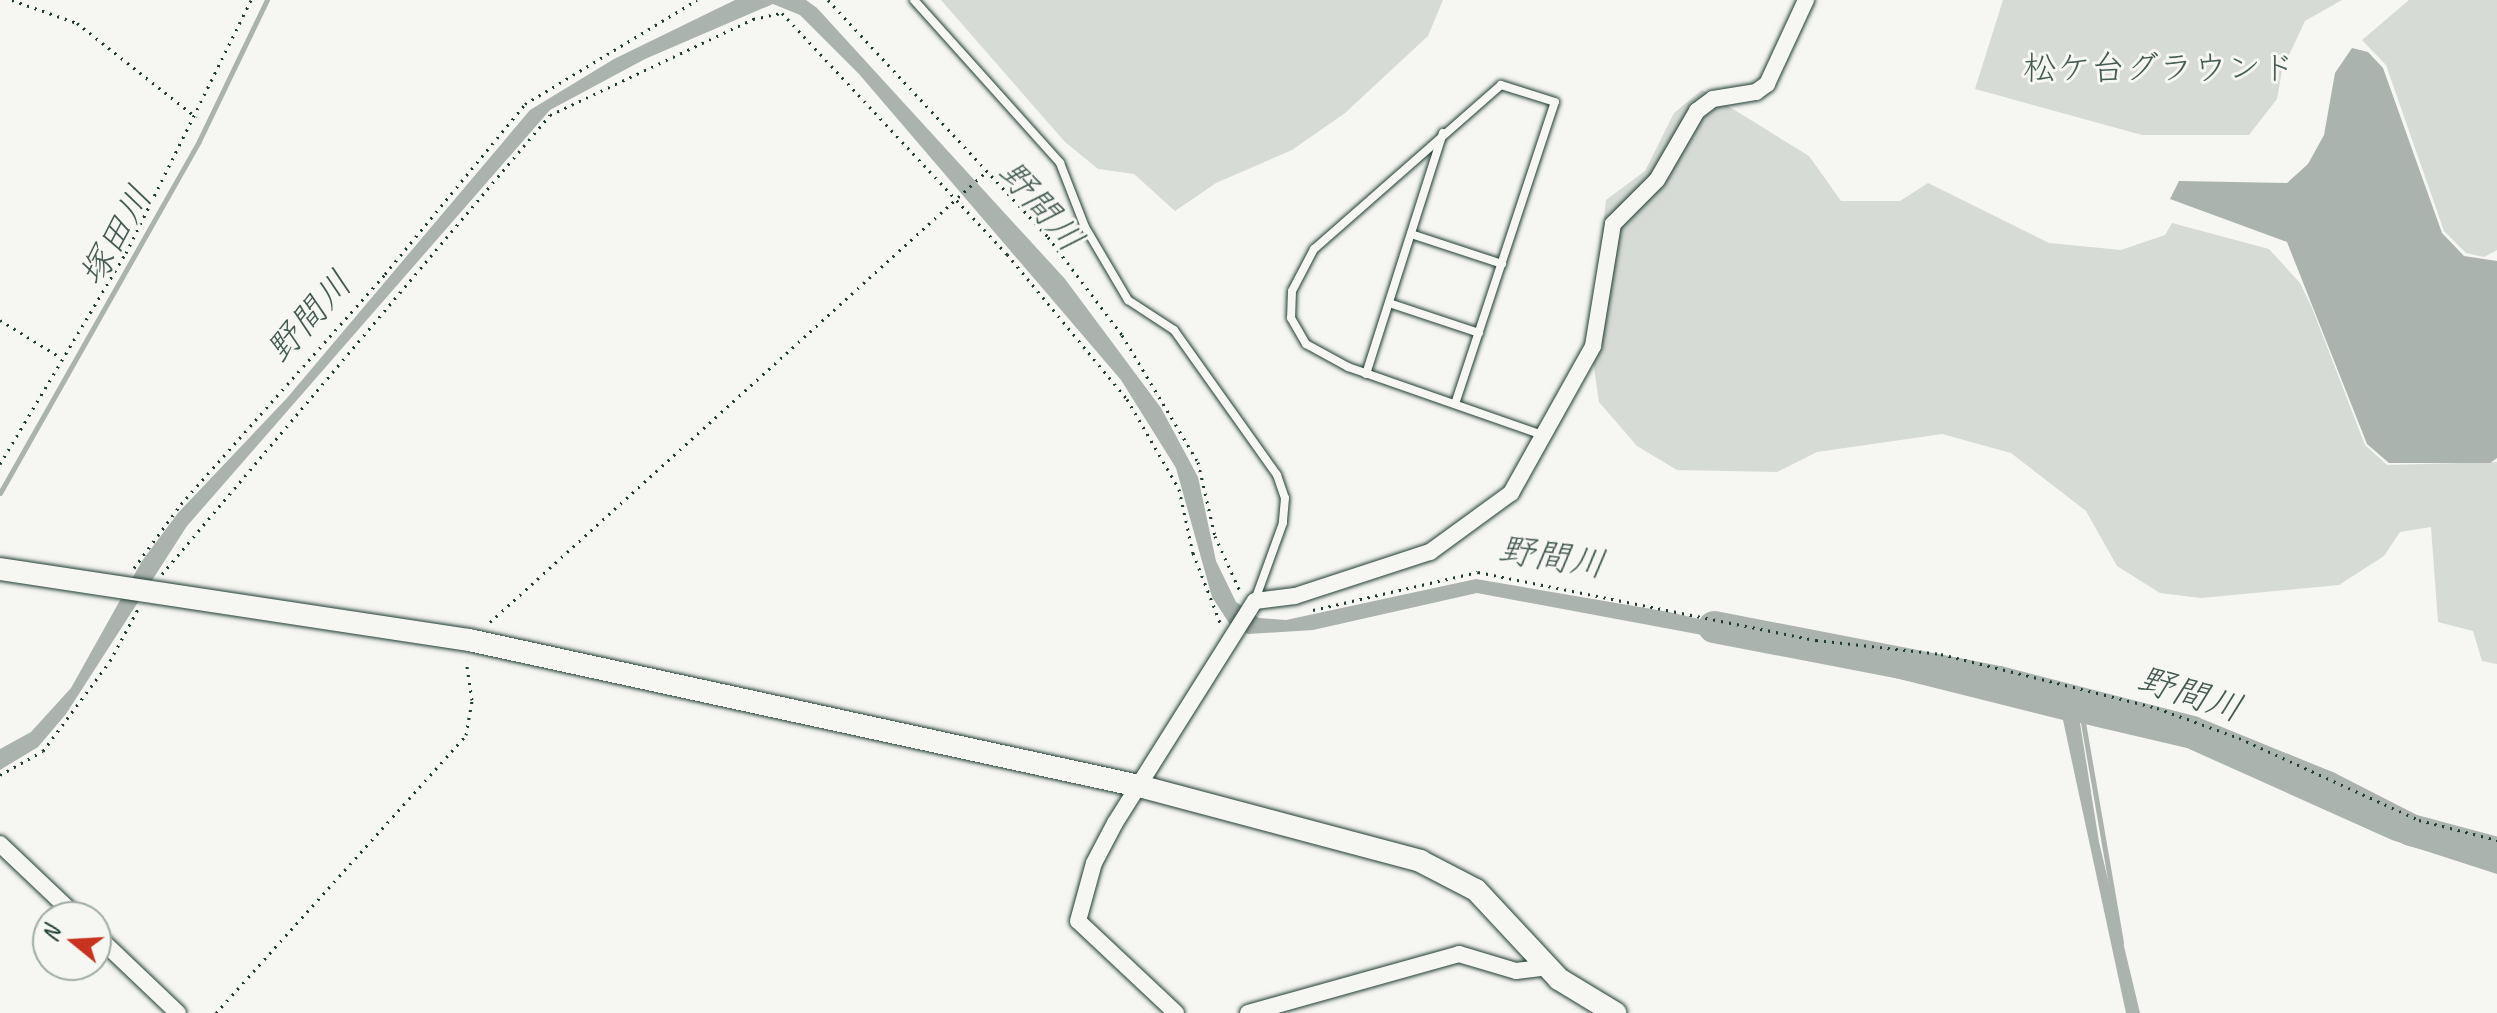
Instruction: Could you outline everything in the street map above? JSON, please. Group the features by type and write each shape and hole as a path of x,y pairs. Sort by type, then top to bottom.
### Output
{"street":[{"path":"1176,1013 1078,921 1094,863 1233,634 1255,601 1295,596 1430,552 1511,493 1547,437 1593,346 1613,224 1657,180 1697,111 1713,99 1756,92 1767,84 1806,0"},
{"path":"0,569 469,640 1139,786 1452,874 1507,917 1547,967 1615,1013"},
{"path":"0,844 60,901"},
{"path":"112,950 178,1013"},
{"path":"1248,1013 1459,954 1516,971 1547,967"}],"lane":[{"path":"914,0 1060,163 1085,227 1128,300 1174,330 1277,475 1285,498 1283,523 1255,601"},
{"path":"1455,404 1555,102 1494,86 1314,249 1292,291 1291,318 1306,344 1366,374 1547,437"},
{"path":"1366,374 1443,132"},
{"path":"1411,234 1502,264"},
{"path":"1389,303 1479,333"}],"path":[{"path":"12,0 77,23 196,117"},
{"path":"0,464 60,357 126,253 196,117 251,0"},
{"path":"120,587 181,504 385,274 525,104 697,0"},
{"path":"828,0 987,171 1122,335 1198,462 1224,564 1240,591 1255,601"},
{"path":"0,775 43,751 110,661 147,591 550,115 753,19 782,13 1082,340 1162,450 1211,606 1233,634"},
{"path":"216,1013 466,735 469,640 958,202 987,171"},
{"path":"0,320 60,357"},
{"path":"1309,610 1478,572 1816,640 1941,654 2157,708 2239,738 2419,820 2497,840"}],"green space":[{"path":"941,0 1443,0 1428,36 1345,113 1292,150 1216,183 1175,211 1134,174 1098,169 1065,142"},
{"name":"松ケ台グラウンド","path":"2003,0 2342,0 2305,21 2282,70 2277,99 2249,135 2142,135 1975,89"},
{"path":"2409,0 2497,0 2497,250 2484,257 2466,253 2444,231 2386,65 2362,40"},
{"path":"1702,90 1809,156 1841,201 1900,201 1928,183 2049,243 2121,250 2165,235 2172,223 2269,249 2300,283 2365,445 2387,465 2497,462 2497,664 2482,661 2473,631 2438,622 2431,527 2400,532 2384,556 2339,585 2201,598 2160,593 2117,566 2086,511 2011,453 1942,434 1817,452 1777,472 1677,470 1637,446 1599,402 1590,340 1606,200 1645,171 1674,113"}],"shaded area":[{"name":"野間川","path":"735,0 806,0 817,8 1065,279 1161,408 1198,477 1216,561 1236,602 1259,618 1286,620 1476,579 1669,612 2192,736 2411,835 2497,861 2497,874 2392,840 2187,748 2080,723 2099,842 2140,1013 2126,1013 2063,720 1788,651 1477,593 1313,630 1248,634 1229,623 1212,597 1176,468 1121,380 859,74 800,15 773,4 645,59 550,110 187,526 66,714 38,747 0,770 0,749 31,732 71,688 142,561 178,513 287,398 530,110 614,59"},
{"path":"2352,48 2368,52 2383,68 2442,233 2464,256 2497,261 2497,458 2490,463 2389,463 2367,444 2287,242 2170,199 2179,181 2287,183 2308,164 2324,135 2335,73"}],"waterway":[{"name":"塚田川","path":"0,493 199,141 267,0"},
{"name":"野間川","path":"1714,627 1999,682 2192,732 2327,787 2411,830 2497,853"},
{"path":"2080,705 2121,942"}]}
